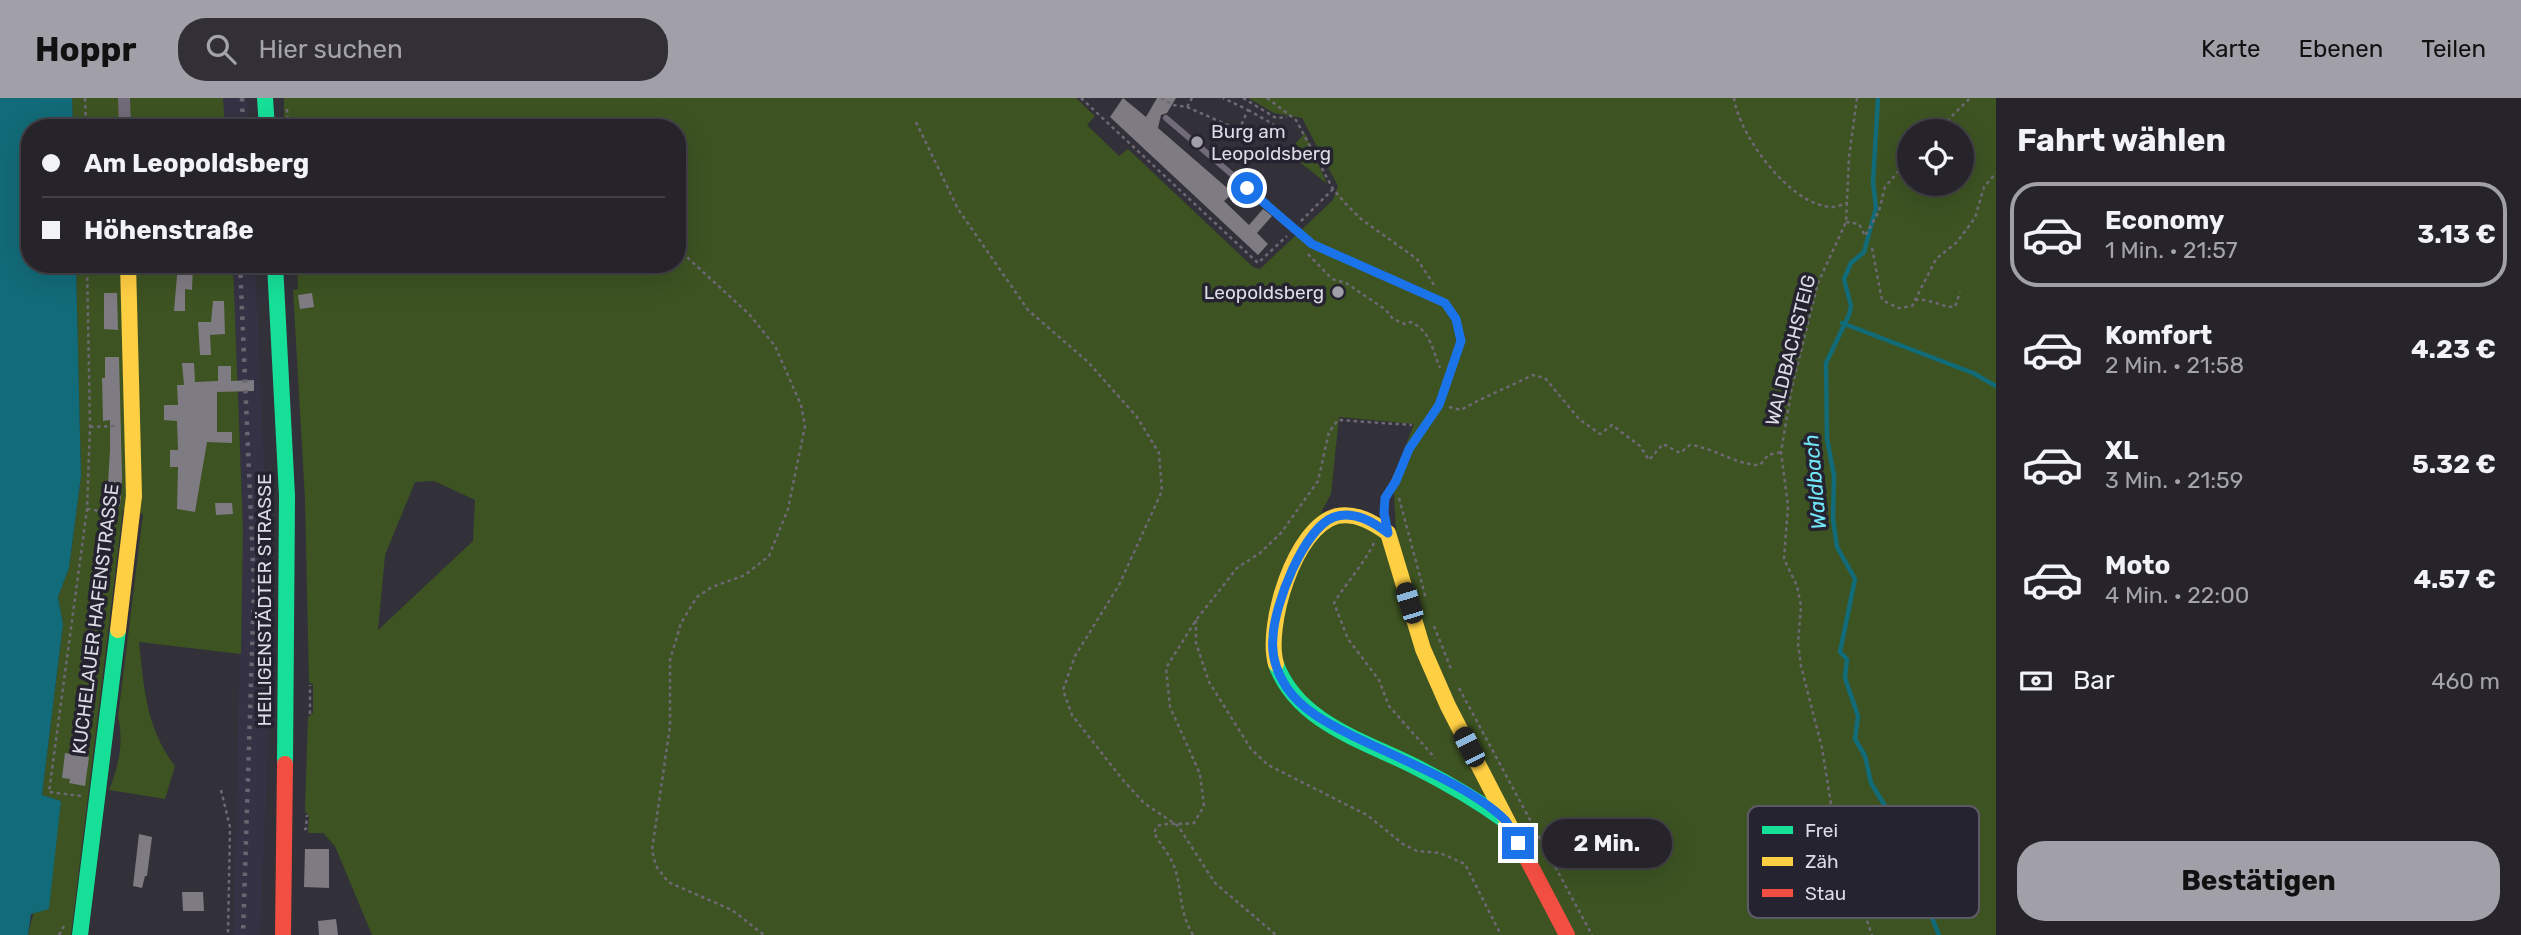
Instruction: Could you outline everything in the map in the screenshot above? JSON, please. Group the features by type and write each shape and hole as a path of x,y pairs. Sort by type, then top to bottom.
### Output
{"street":[{"path":"124,98 125,119"},
{"path":"265,98 266,119"},
{"name":"KUCHELAUER HAFENSTRASSE","path":"80,935 94,798 134,496 128,273"},
{"name":"HEILIGENSTÄDTER STRASSE","path":"275,273 287,496 283,935"},
{"path":"1506,821 1463,791 1311,712 1287,688 1275,665 1272,639 1276,611 1303,551 1322,525 1334,517 1358,517 1373,522 1388,533 1423,649 1506,821 1567,935"}],"lane":[{"path":"1166,118 1312,244 1445,303 1460,331 1461,341 1439,405 1401,463 1396,481 1385,498 1384,513 1388,533"}],"path":[{"path":"85,98 86,119"},
{"path":"1081,98 1258,263 1264,260"},
{"path":"1161,98 1239,130 1248,110"},
{"path":"1187,107 1192,98"},
{"path":"1223,98 1273,124 1276,141"},
{"path":"1243,98 1276,118 1288,116"},
{"path":"1267,98 1300,126 1333,189 1361,219 1417,259 1445,303"},
{"path":"1734,98 1737,114 1748,137 1797,194 1831,207 1848,203"},
{"name":"WALDBACHSTEIG","path":"1831,806 1822,748 1801,666 1798,643 1801,606 1797,586 1784,559 1788,506 1781,452 1791,387 1818,283 1846,222 1849,157 1857,98"},
{"path":"1949,119 1970,98"},
{"path":"287,109 288,119"},
{"path":"916,122 957,209 1028,310 1088,362 1137,417 1159,453 1162,491 1119,585 1075,656 1063,690 1072,715 1144,803 1178,826 1215,883 1276,935"},
{"path":"1846,222 1859,224 1865,236 1879,211 1885,187 1897,173"},
{"path":"1872,248 1882,300 1899,308 1912,306 1936,259 1958,242 1975,218 1984,187 1996,173"},
{"path":"1306,252 1332,279 1346,283 1386,310 1393,319 1422,327 1432,344 1440,370 1451,374"},
{"path":"686,256 765,332 787,369 801,405 805,426 788,509 769,556 745,575 712,587 697,597 681,623 670,660 670,726 652,850 656,866 668,882 732,910 764,935"},
{"path":"87,273 90,427 87,509 48,792 94,798"},
{"path":"1915,300 1930,298 1945,307 1955,307 1960,292"},
{"path":"1439,405 1461,410 1489,393 1502,391 1533,375 1545,379 1579,419 1600,434 1612,425 1640,446 1649,460 1663,444 1680,453 1690,445 1703,446 1744,465 1760,465 1769,455 1781,452"},
{"path":"1193,935 1182,910 1176,870 1154,834 1157,826 1166,823 1178,826 1194,823 1204,806 1199,774 1170,707 1166,668 1196,620 1237,568 1260,553 1281,533 1318,481 1329,432 1338,420 1425,426"},
{"path":"90,427 131,426"},
{"path":"1396,481 1428,605"},
{"path":"87,509 131,514"},
{"path":"1388,533 1374,544 1366,562 1348,580 1334,603 1348,639 1379,680 1389,706 1436,759"},
{"path":"1431,618 1451,670"},
{"path":"1196,620 1196,643 1209,682 1251,749 1268,765 1367,816 1402,844 1416,851 1440,853 1465,864 1501,935"},
{"path":"1456,683 1592,935"},
{"path":"310,685 310,714"},
{"path":"221,790 230,827 228,935"},
{"path":"304,829 307,815"},
{"name":"WALDBACHSTEIG","path":"1866,918 1872,935"}],"shaded area":[{"path":"223,98 247,98 248,119 224,119"},
{"path":"233,273 255,273 269,567 268,747 260,935 233,935 243,528"}],"green space":[{"path":"72,98 223,98 224,119 73,119"},
{"path":"284,98 1076,98 1095,116 1087,125 1119,156 1128,149 1253,267 1260,269 1333,200 1338,186 1302,118 1274,113 1248,98 1996,98 1996,935 372,935 335,846 323,833 308,833 309,816 305,811 308,717 313,713 313,685 309,682 305,499 293,290 298,289 297,273 686,273 686,119 284,119","holes":["1339,417 1414,424 1393,479 1396,531 1331,512 1321,513 1331,494","434,481 475,500 473,541 378,630 385,555 415,482"]},
{"path":"1305,133 1327,184 1296,159 1294,145"},
{"path":"76,273 233,273 243,528 241,654 139,642 152,722 165,752 175,766 165,799 109,790 120,754 118,717 143,514 123,510 71,935 28,935 61,801 42,795 63,624 58,597 69,568 81,476"}],"water":[{"path":"0,98 72,98 73,119 21,119 21,273 76,273 81,476 69,568 58,597 63,624 42,795 61,801 49,909 31,914 28,935 0,935"}],"building":[{"path":"1123,98 1146,117 1157,98 1176,98 1167,113 1161,115 1158,128 1233,193 1224,201 1249,225 1263,209 1272,216 1257,233 1268,244 1258,255 1110,117"},
{"path":"177,273 193,273 192,290 185,289 185,311 174,311"},
{"path":"104,293 117,293 118,330 104,329"},
{"path":"312,293 314,307 300,309 298,295"},
{"path":"213,301 224,301 225,334 210,335 211,355 200,355 198,322 211,322"},
{"path":"105,357 119,357 122,477 120,506 108,505 107,501 110,420 103,421 102,378 105,378"},
{"path":"182,363 194,363 195,382 218,381 218,366 231,366 231,381 254,380 254,391 217,392 217,432 232,432 232,443 207,442 195,512 177,509 178,467 170,467 170,450 178,450 177,421 164,420 164,405 178,405 177,385 184,385"},
{"path":"215,503 232,503 233,514 216,515"},
{"path":"65,753 89,757 85,786 69,783 70,779 62,778"},
{"path":"139,834 152,837 147,876 142,888 133,886"},
{"path":"305,849 329,849 329,888 304,887"},
{"path":"182,892 203,892 204,911 183,911"},
{"path":"336,919 338,935 319,935 318,921"}],"waterway":[{"name":"Waldbach","path":"1878,98 1873,182 1876,208 1864,252 1851,263 1844,279 1851,306 1826,363 1827,439 1834,475 1833,519 1837,547 1855,579 1840,652 1847,659 1845,678 1858,716 1855,739 1865,756 1871,783 1885,806"},
{"path":"1842,323 1973,373 1996,386"},
{"name":"Waldbach","path":"1932,918 1939,935"}],"railway":[{"path":"242,98 243,119"},
{"path":"240,273 254,588 243,935"}],"traffic: fast":[{"path":"265,98 266,119"},
{"path":"275,273 287,496 285,764"},
{"path":"80,935 118,630"},
{"path":"1276,664 1299,701 1316,715 1354,738 1450,785 1506,821"}],"traffic: slow":[{"path":"118,630 134,496 128,273"},
{"path":"1276,664 1274,647 1279,604 1286,580 1308,539 1322,524 1344,515 1364,519 1388,533 1423,649 1448,706 1514,834"}],"traffic: jam":[{"path":"283,935 285,764"},
{"path":"1514,834 1567,935"}],"place":[{"name":"Burg am Leopoldsberg","path":"1197,142"},
{"name":"Leopoldsberg","path":"1338,292"}],"route":[{"path":"1247,188 1312,244 1333,256 1394,279 1445,303 1456,319 1461,341 1439,405 1409,449 1401,463 1396,481 1385,498 1384,513 1388,533 1366,519 1342,516 1334,517 1322,525 1309,540 1276,611 1272,639 1275,665 1287,688 1303,706 1328,723 1463,791 1506,821 1518,843"}]}
